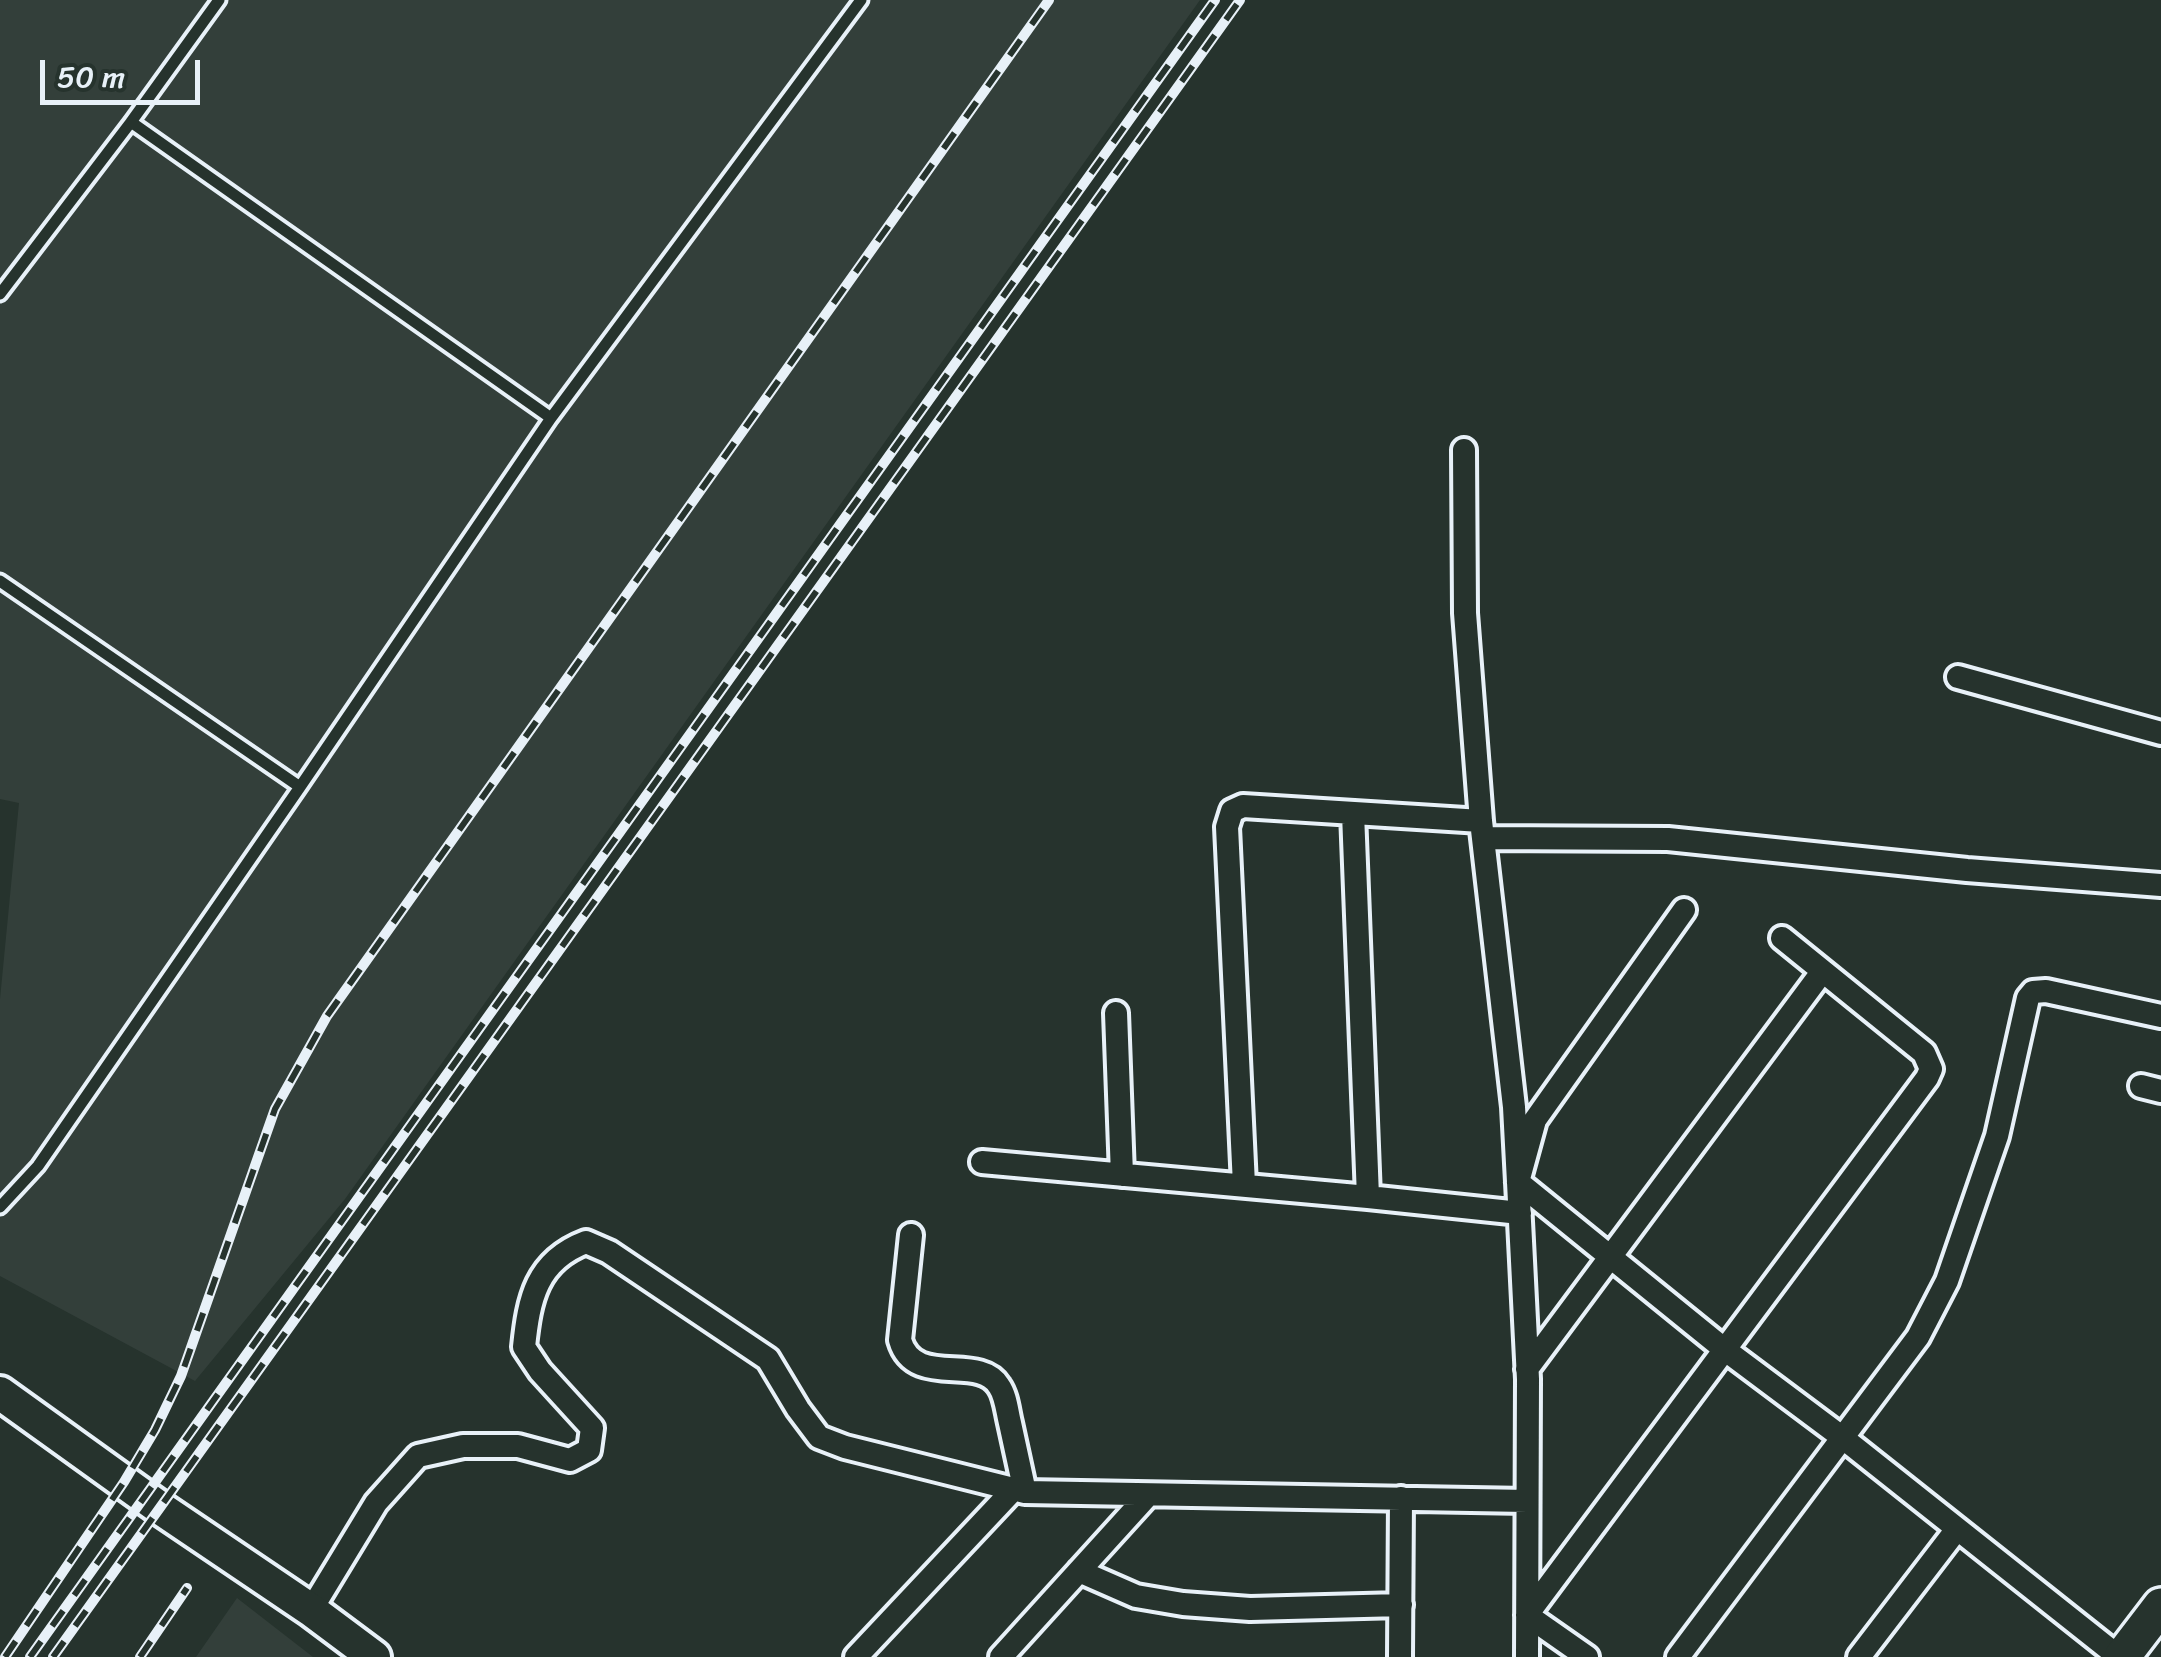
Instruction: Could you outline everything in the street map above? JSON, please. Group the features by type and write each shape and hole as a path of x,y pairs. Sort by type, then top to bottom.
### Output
{"main road":[{"path":"0,1394 374,1657"},
{"path":"2121,1657 2161,1606"},
{"path":"2145,1657 2161,1636"}],"street":[{"path":"1464,450 1465,614 1482,829 1514,1107 1520,1213 1527,1369 1527,1657"},
{"path":"1958,677 2161,732"},
{"path":"1244,1185 1227,827 1232,811 1244,806 1353,813 1482,829 1668,839 1966,870 2161,885"},
{"path":"1353,813 1368,1197"},
{"path":"1518,1182 1535,1120 1684,910"},
{"path":"1527,1615 1927,1078 1930,1069 1924,1053 1782,938"},
{"path":"1527,1369 1822,972"},
{"path":"1678,1657 1918,1337 1947,1281 1997,1136 2028,998 2033,992 2046,990 2161,1016"},
{"path":"1116,1013 1122,1174"},
{"path":"982,1162 1520,1213"},
{"path":"1518,1182 1724,1349 2121,1657"},
{"path":"912,1235 900,1340 903,1352 929,1367 985,1374 1000,1386 1019,1491"},
{"path":"311,1610 376,1503 418,1456 463,1446 518,1446 570,1460 589,1450 592,1428 540,1371 524,1347 529,1302 546,1271 565,1250 586,1242 609,1252 768,1359 818,1437 845,1447 1019,1491 1528,1500"},
{"path":"856,1657 1019,1491"},
{"path":"1002,1657 1148,1494"},
{"path":"1400,1657 1401,1498"},
{"path":"1858,1657 1957,1529"},
{"path":"1079,1571 1136,1596 1182,1604 1250,1609 1402,1606"},
{"path":"1527,1615 1588,1657"}],"lane":[{"path":"0,294 132,122 219,0"},
{"path":"0,1206 38,1166 551,418 861,0"},
{"path":"132,122 551,418"},
{"path":"0,581 300,787"}],"shaded area":[{"path":"0,0 1200,0 345,1199 195,1381 0,1276 0,999 19,803 0,799"},
{"path":"237,1598 313,1657 196,1657"}],"railway":[{"path":"5,1657 155,1430 181,1376 275,1109 327,1016 1049,0"},
{"path":"30,1657 1215,0"},
{"path":"53,1657 1240,0"},
{"path":"140,1657 187,1588"}]}
